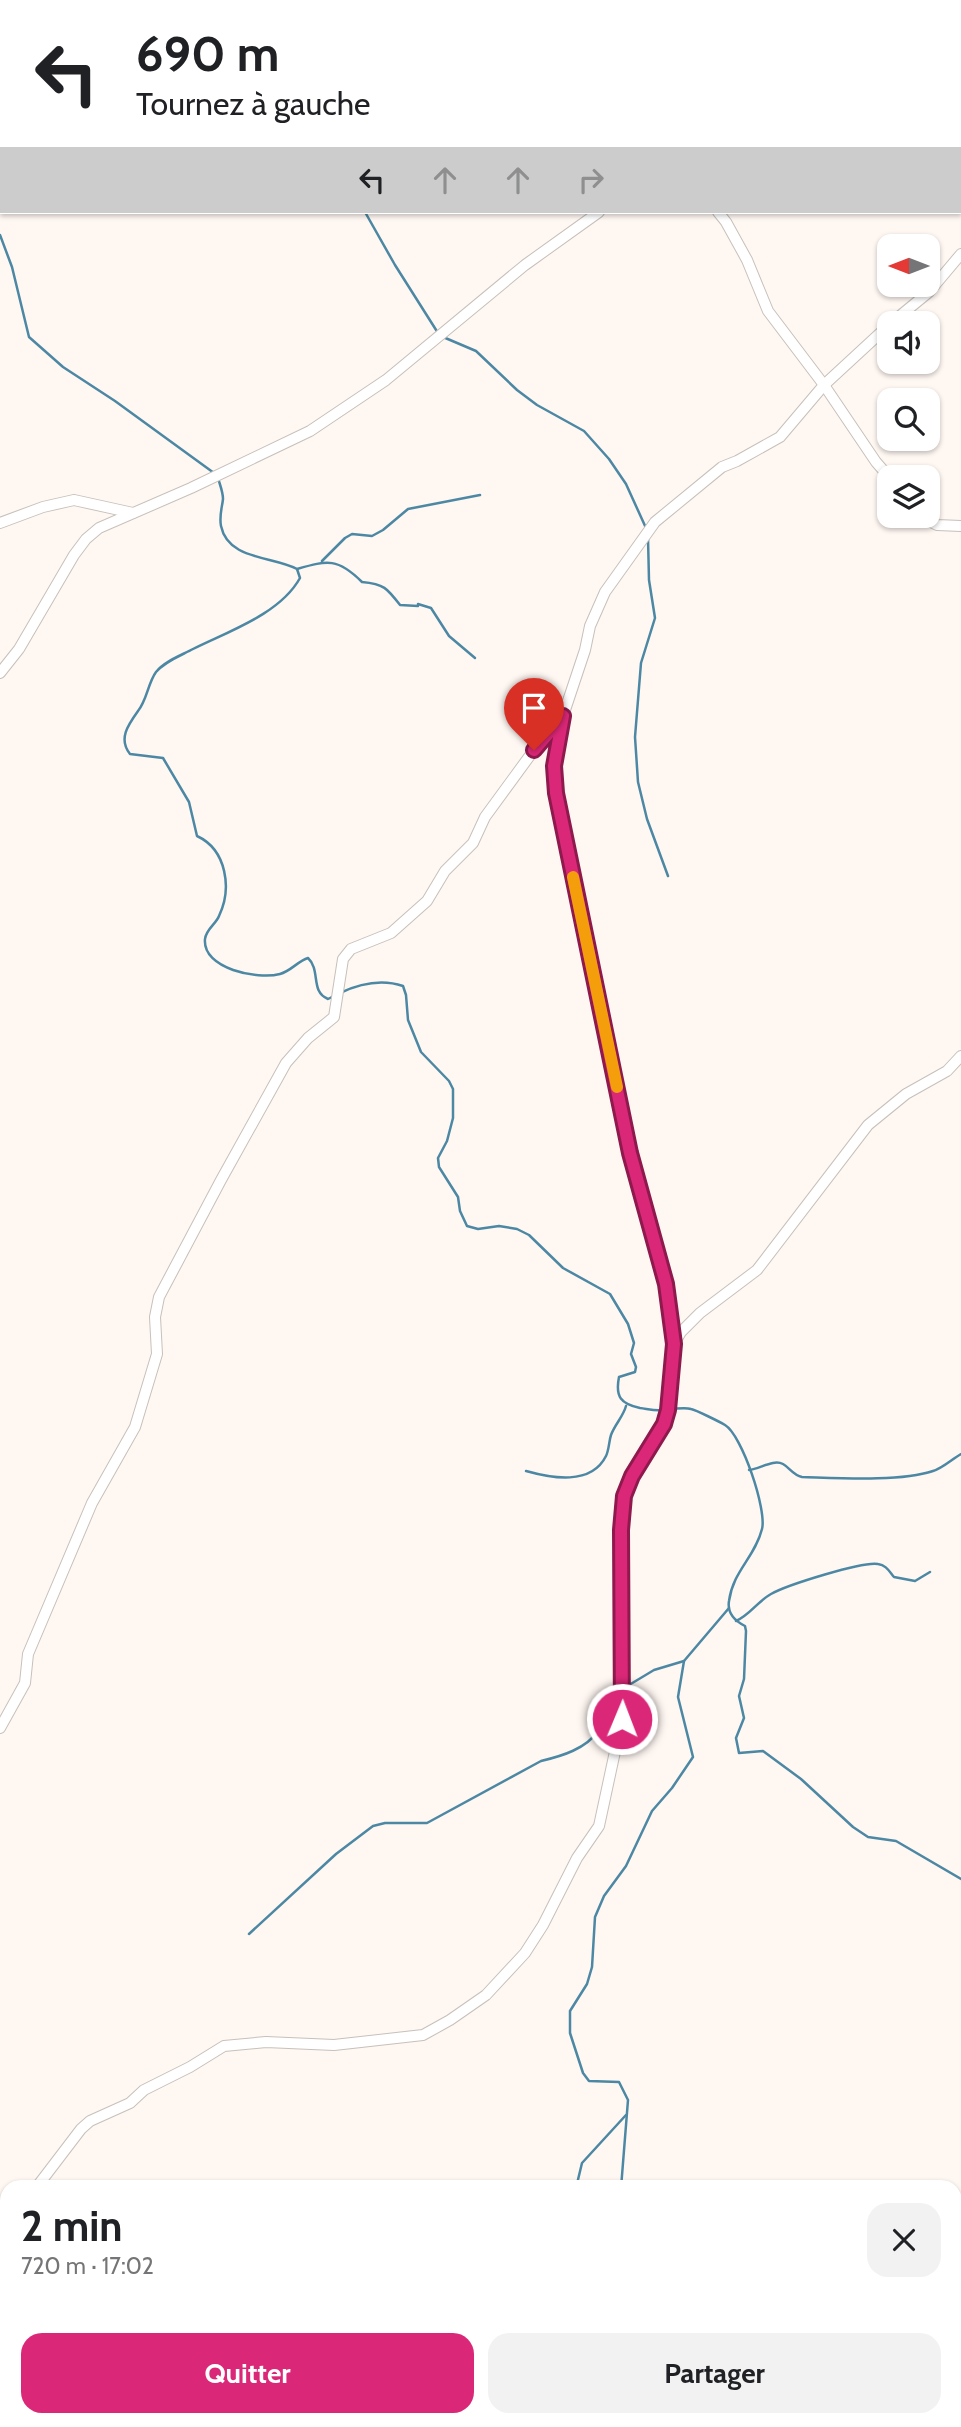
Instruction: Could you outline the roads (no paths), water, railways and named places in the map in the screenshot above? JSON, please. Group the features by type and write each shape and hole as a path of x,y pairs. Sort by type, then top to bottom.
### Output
{"street":[{"path":"0,673 19,649 86,539 99,528 310,431 386,380 525,265 596,214"},
{"path":"720,214 747,260 768,311 880,465"},
{"path":"906,311 929,292 961,254"},
{"path":"42,2180 90,2121 131,2103 145,2090 224,2046 266,2042 334,2045 423,2035 450,2020 486,1995 525,1953 543,1925 577,1858 600,1826 622,1719 621,1530 624,1496 632,1476 664,1424 668,1410 674,1344 666,1284 630,1153 556,793 554,766 563,716 585,650 590,626 605,592 655,522 722,467 780,437 824,385 877,336"},
{"path":"0,523 43,507 74,500 133,513"},
{"path":"940,525 961,526"},
{"path":"0,1728 25,1683 28,1654 92,1503 135,1427 157,1354 155,1317 159,1297 286,1063 308,1038 334,1017 343,959 351,949 391,933 427,901 445,871 473,843 485,817 534,750 563,716"},
{"path":"674,1344 699,1313 757,1270 868,1125 906,1094 947,1071 961,1056"}],"waterway":[{"path":"366,214 438,333"},
{"path":"0,235 12,267 29,337 63,367 214,473"},
{"path":"443,337 476,351 537,405 584,431 609,459 626,484 646,528"},
{"path":"218,478 223,496 220,522 225,537 242,551 297,569 300,578 291,591 267,612 160,668 153,676 141,707 128,727 126,748 130,754 163,758 189,802 197,836 207,842 221,860 226,883 223,905 205,939 206,949 212,958 233,970 259,975 284,973 308,958 314,968 319,991 328,999 334,996"},
{"path":"322,561 345,538 352,534 372,536 408,509 480,495"},
{"path":"648,538 649,580 655,618 641,663 635,737 638,782 647,819 668,876"},
{"path":"297,569 325,563 339,565 362,582 384,588 400,605 418,604 431,608 449,636 475,658"},
{"path":"340,993 371,984 403,986 408,1020 421,1052 449,1081 453,1089 453,1118 447,1141 438,1158 439,1167 458,1197 460,1211 467,1226 478,1229 499,1226 517,1229 529,1235 563,1268 610,1294 628,1324 634,1343 631,1354 635,1372 619,1377 619,1395 624,1402 633,1406 663,1410"},
{"path":"526,1471 558,1477 581,1476 591,1472 606,1456 611,1435 626,1406"},
{"path":"670,1409 694,1410 725,1425 732,1432 752,1474 761,1506 763,1519 759,1539 735,1581 729,1601 731,1613 745,1626 746,1631 744,1679 739,1696 744,1718 736,1738 739,1753 763,1751 801,1779 853,1827 868,1837 896,1841 961,1879"},
{"path":"749,1470 779,1463 802,1477 904,1477 937,1470 961,1454"},
{"path":"736,1621 771,1594 842,1570 878,1564 894,1577 915,1581 930,1572"},
{"path":"622,2180 628,2100 619,2082 589,2081 583,2073 570,2033 570,2011 587,1984 592,1967 595,1917 604,1896 626,1866 652,1811 693,1757 678,1697 684,1661 729,1608"},
{"path":"624,1688 654,1670 684,1661"},
{"path":"249,1934 336,1854 373,1826 385,1823 427,1823 541,1761 580,1747 594,1737 618,1696"},
{"path":"578,2180 582,2163 626,2115"}]}
